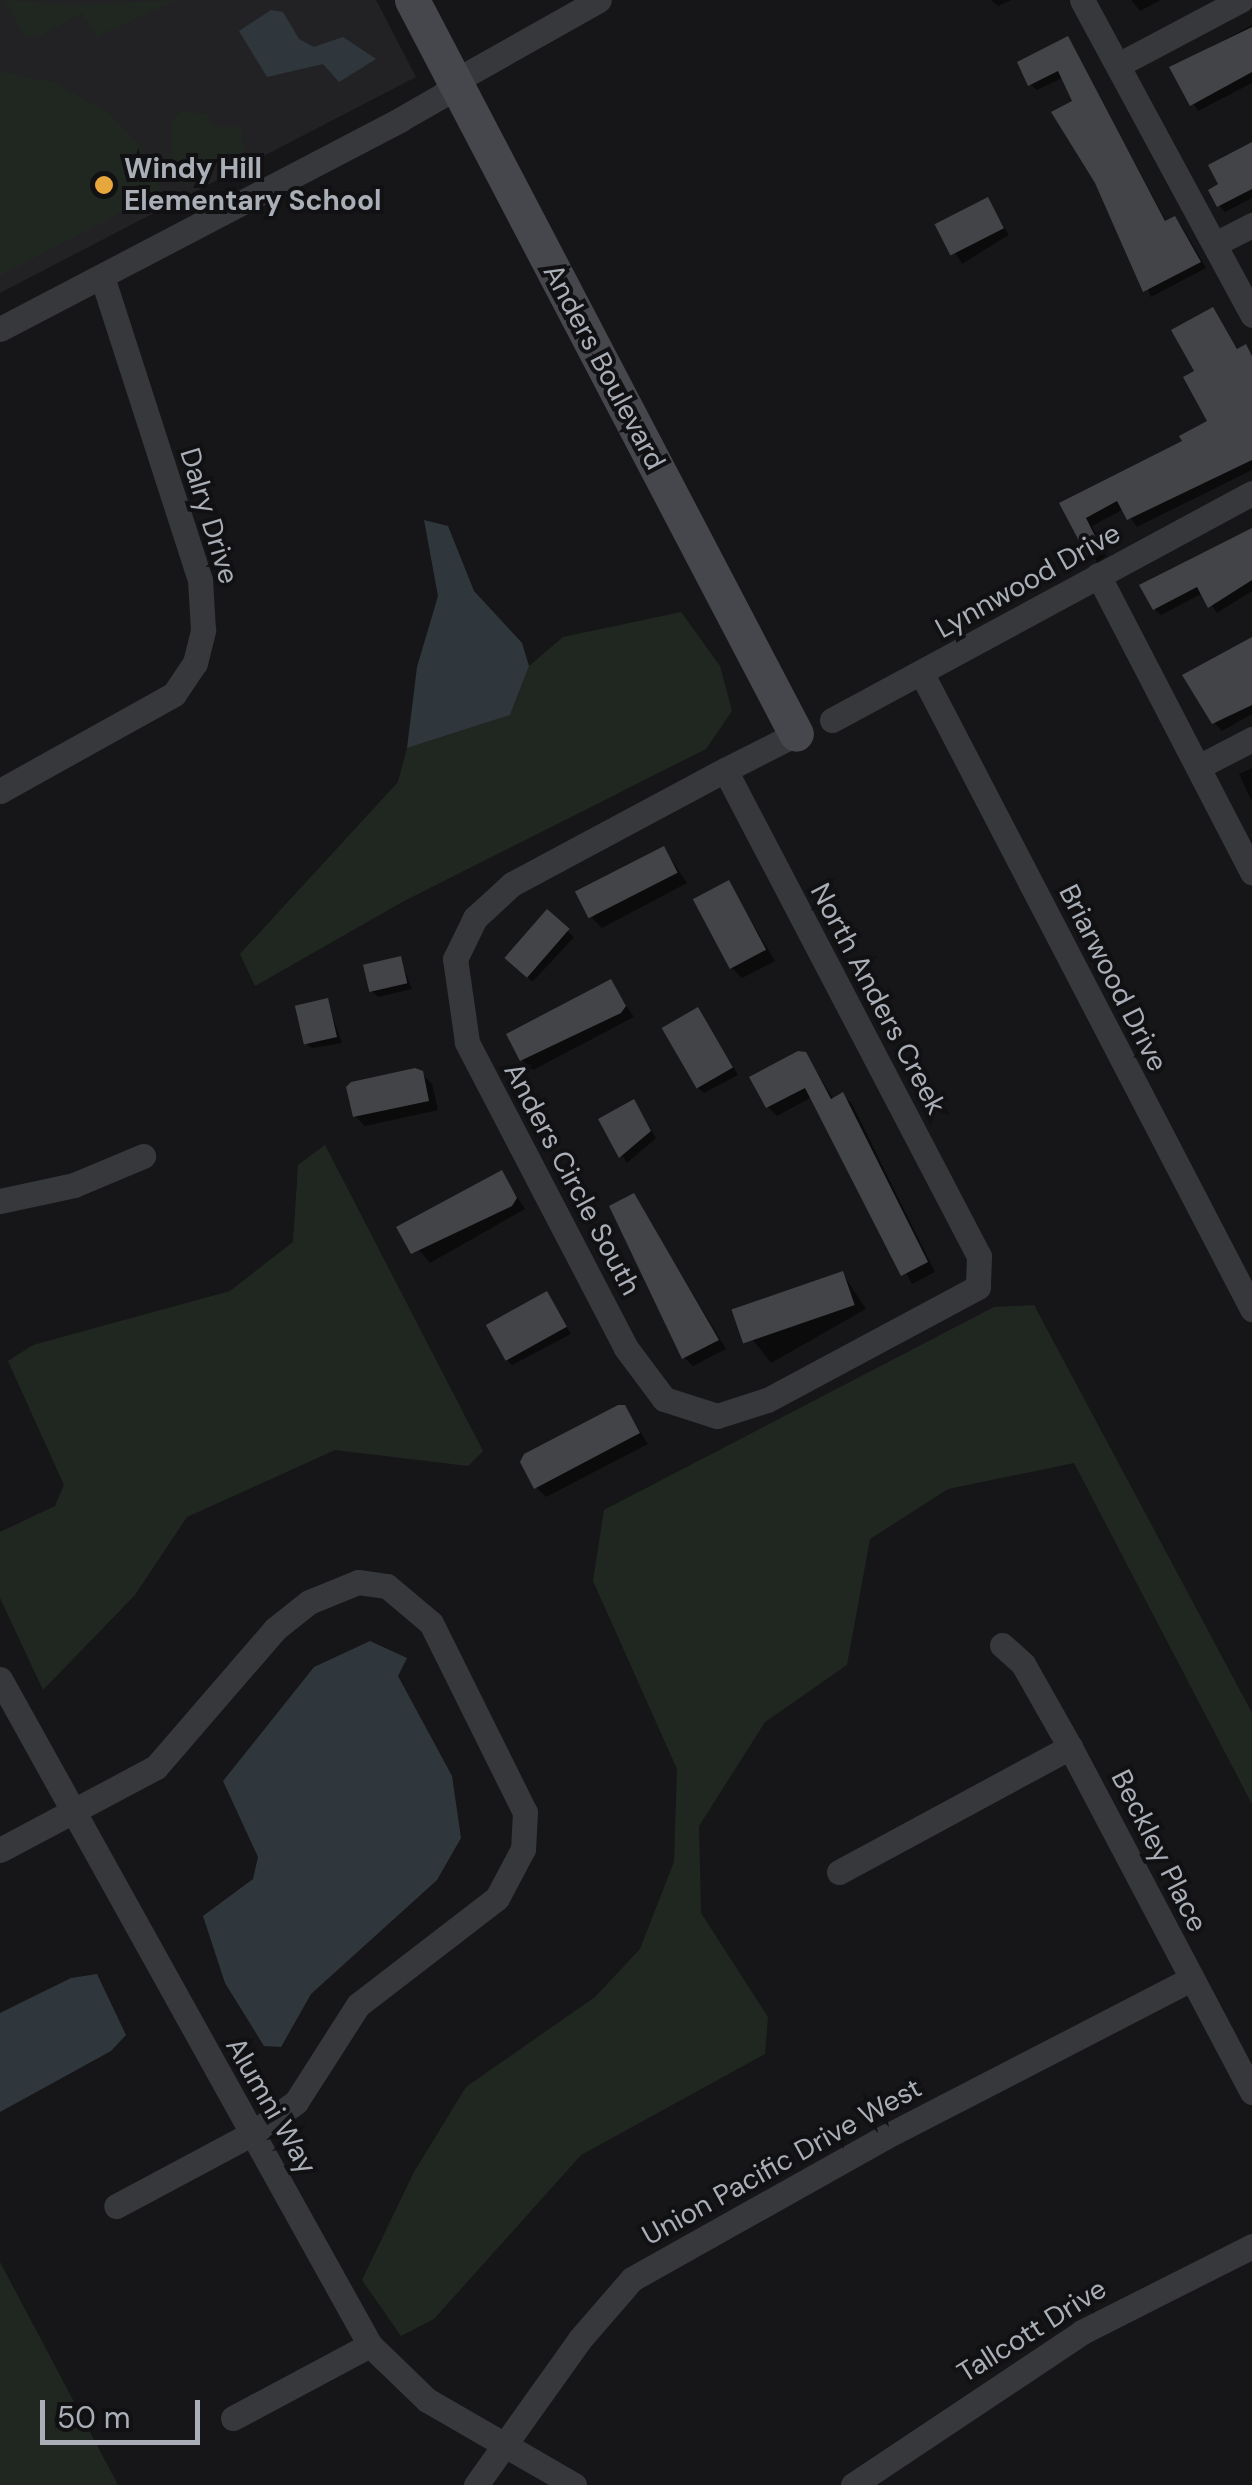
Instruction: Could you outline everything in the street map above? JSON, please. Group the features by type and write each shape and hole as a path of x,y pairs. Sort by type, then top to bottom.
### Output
{"street":[{"name":"Anders Boulevard","path":"412,0 796,734"},
{"path":"0,329 443,96 455,81 598,0"},
{"path":"1082,0 1252,315"},
{"path":"1118,65 1240,0"},
{"path":"1215,244 1252,226"},
{"name":"Dalry Drive","path":"0,791 174,694 195,663 203,630 200,580 102,276"},
{"name":"Lynnwood Drive","path":"832,720 1252,493"},
{"path":"1098,576 1252,872"},
{"name":"Briarwood Drive","path":"922,674 1252,1308"},
{"path":"725,770 796,734"},
{"path":"1200,766 1252,739"},
{"name":"Anders Circle South","path":"696,1414 664,1399 626,1348 467,1042 455,959 462,940 512,884 725,770"},
{"name":"North Anders Creek","path":"696,1414 717,1416 767,1400 978,1288 978,1256 725,770"},
{"path":"0,1200 74,1185 143,1156"},
{"path":"0,1850 156,1767 275,1630 309,1602 358,1582 387,1586 414,1604 450,1656 511,1774 525,1812 523,1849 497,1898 358,2005 308,2091 252,2133 116,2206"},
{"name":"Beckley Place","path":"1002,1646 1023,1664 1070,1747 1252,2092"},
{"name":"Alumni Way","path":"0,1679 370,2345 426,2400 574,2485"},
{"path":"839,1872 1070,1747"},
{"name":"Union Pacific Drive West","path":"476,2485 580,2338 632,2280 670,2254 1191,1979"},
{"name":"Tallcott Drive","path":"854,2485 1082,2332 1252,2246"},
{"path":"233,2418 370,2345"}],"shaded area":[{"name":"Windy Hill Elementary School","path":"0,0 376,0 416,77 0,293"},
{"path":"5,0 77,5 176,0 96,37 82,13 41,36 24,36"},
{"path":"271,10 283,12 299,39 314,47 343,37 376,59 339,82 323,64 267,77 239,31"},
{"path":"0,71 56,83 108,113 142,148 162,191 0,276"},
{"path":"181,110 208,115 216,127 241,127 244,152 186,184 178,181 171,166 172,121"},
{"path":"424,520 448,526 474,591 522,643 529,666 510,715 407,748 417,667 438,596"},
{"path":"681,612 720,666 732,711 706,749 404,901 255,986 240,954 398,782 407,748 510,715 529,666 563,637"},
{"path":"325,1145 483,1451 468,1466 335,1450 187,1517 135,1595 43,1690 0,1598 0,1532 55,1506 64,1485 8,1361 33,1345 230,1291 293,1242 298,1165"},
{"path":"1034,1305 1252,1713 1252,1804 1074,1463 948,1489 870,1539 847,1665 765,1722 699,1826 701,1913 768,2017 765,2054 581,2155 434,2319 401,2336 362,2280 414,2172 466,2087 595,1997 640,1949 674,1862 677,1769 593,1581 604,1510 994,1307"},
{"path":"370,1641 407,1658 398,1676 452,1776 461,1838 437,1880 311,1994 281,2047 264,2046 225,1983 203,1916 253,1879 258,1857 223,1781 314,1667"},
{"path":"97,1974 126,2035 111,2051 0,2112 0,2013 71,1978"},
{"path":"0,2262 118,2485 0,2485"}],"building":[{"path":"1252,27 1252,72 1190,106 1169,67"},
{"path":"1068,36 1165,221 1175,216 1201,262 1143,292 1095,183 1051,112 1072,101 1058,71 1028,86 1017,62"},
{"path":"1252,142 1252,189 1217,207 1208,190 1218,184 1208,165"},
{"path":"988,197 1004,228 950,255 935,224"},
{"path":"1213,307 1237,349 1246,344 1252,356 1252,460 1127,520 1117,501 1086,518 1101,548 1087,556 1059,503 1182,441 1179,436 1207,421 1183,377 1194,371 1171,330"},
{"path":"1252,528 1252,580 1208,608 1197,587 1153,610 1139,585"},
{"path":"1252,637 1252,705 1212,724 1182,675"},
{"path":"664,846 678,873 589,918 575,891"},
{"path":"729,880 766,950 730,969 693,899"},
{"path":"547,909 570,929 527,978 504,958"},
{"path":"401,956 407,983 369,992 363,965"},
{"path":"611,979 626,1006 621,1013 520,1061 506,1034"},
{"path":"328,998 337,1037 304,1045 295,1006"},
{"path":"698,1007 733,1068 697,1089 662,1028"},
{"path":"798,1051 806,1052 831,1099 843,1092 928,1262 901,1276 805,1088 766,1108 749,1077"},
{"path":"415,1068 423,1071 429,1101 353,1117 346,1087 351,1082"},
{"path":"634,1099 651,1131 619,1158 598,1119"},
{"path":"502,1170 517,1198 512,1206 411,1254 396,1227"},
{"path":"634,1193 719,1340 682,1359 609,1206"},
{"path":"843,1271 855,1305 743,1343 731,1309"},
{"path":"547,1291 567,1327 506,1361 486,1325"},
{"path":"618,1405 625,1405 640,1433 534,1489 520,1462 524,1454"}],"place":[{"name":"Windy Hill Elementary School","path":"104,185"}]}
